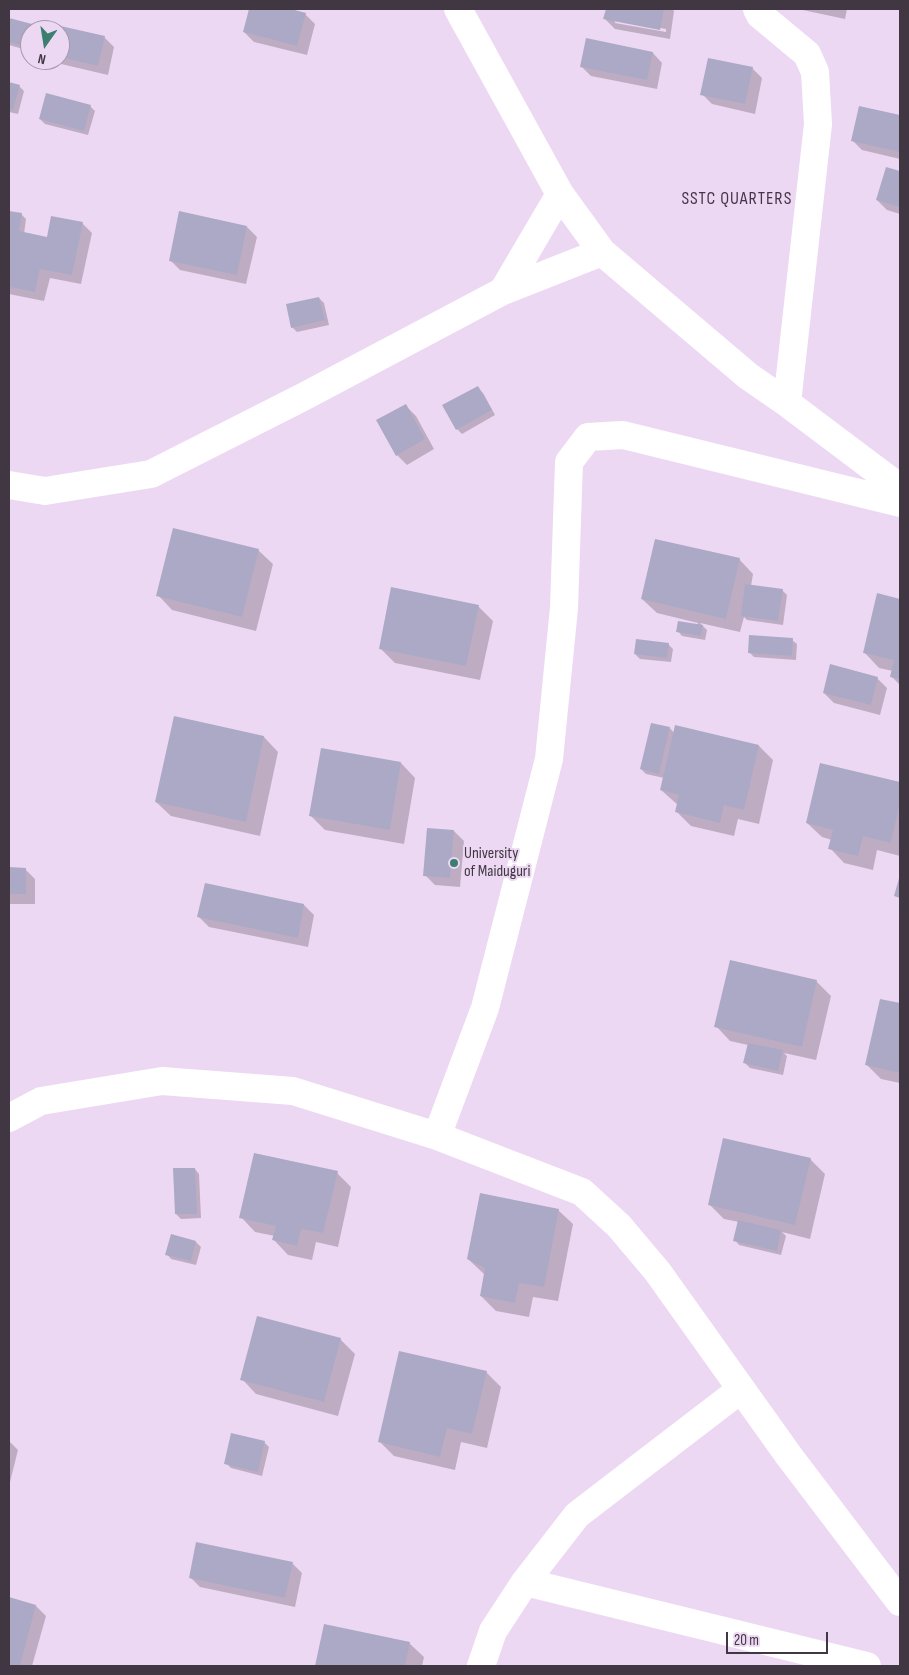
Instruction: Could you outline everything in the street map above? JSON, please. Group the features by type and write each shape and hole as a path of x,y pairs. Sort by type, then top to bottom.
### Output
{"street":[{"path":"458,9 560,194 602,252 748,376 900,488"},
{"path":"757,9 760,15 807,54 815,72 818,124 787,403"},
{"path":"503,291 560,194"},
{"path":"9,485 45,491 151,474 303,397 503,291 602,252"},
{"path":"437,1136 485,1008 549,759 564,608 569,462 588,437 623,435 900,503"},
{"path":"9,1118 41,1101 162,1081 293,1090 437,1136 582,1192 618,1226 657,1271 740,1390 900,1602"},
{"path":"481,1666 493,1631 525,1582 578,1515 740,1390"},
{"path":"525,1582 868,1666"}],"building":[{"path":"249,9 291,9 306,13 297,46 243,32"},
{"path":"606,9 664,9 660,30 603,19"},
{"path":"9,18 20,21 20,45 9,42"},
{"path":"70,28 105,36 98,66 70,59"},
{"path":"586,38 653,52 647,80 580,67"},
{"path":"708,58 753,67 745,104 700,95"},
{"path":"9,82 20,85 13,110 9,109"},
{"path":"46,93 91,105 84,131 39,119"},
{"path":"859,106 900,115 900,152 851,141"},
{"path":"886,167 900,171 900,207 876,200"},
{"path":"9,211 22,213 19,231 47,237 51,216 83,222 72,275 40,269 35,292 9,287"},
{"path":"179,211 247,226 237,275 169,261"},
{"path":"319,297 325,320 291,328 286,304"},
{"path":"478,386 492,410 456,430 442,405"},
{"path":"406,404 425,439 396,456 376,420"},
{"path":"173,528 259,549 242,617 156,596"},
{"path":"655,539 740,558 726,619 641,599"},
{"path":"745,584 783,589 778,621 741,616"},
{"path":"391,587 479,605 466,666 379,649"},
{"path":"877,593 900,599 900,679 890,677 894,660 863,653"},
{"path":"678,621 703,625 701,636 676,632"},
{"path":"749,635 793,638 792,656 748,653"},
{"path":"636,639 669,643 667,658 634,654"},
{"path":"830,664 878,677 871,705 823,693"},
{"path":"174,716 264,736 246,822 155,802"},
{"path":"651,723 670,727 659,774 640,769"},
{"path":"675,725 759,745 744,810 724,805 720,823 675,812 679,795 660,790"},
{"path":"321,748 401,762 390,830 309,816"},
{"path":"820,763 900,782 900,802 891,843 863,836 858,856 828,849 833,830 806,823"},
{"path":"427,828 454,830 450,878 423,876"},
{"path":"9,867 26,868 26,894 9,894"},
{"path":"900,875 900,898 894,896"},
{"path":"205,883 304,904 298,938 197,917"},
{"path":"730,960 817,980 802,1047 714,1027"},
{"path":"880,999 900,1003 900,1073 865,1065"},
{"path":"748,1043 783,1050 778,1071 743,1063"},
{"path":"723,1138 811,1158 795,1225 708,1205"},
{"path":"254,1153 338,1171 323,1233 301,1229 297,1246 272,1240 276,1226 239,1218"},
{"path":"173,1168 195,1168 197,1214 175,1214"},
{"path":"480,1193 559,1209 544,1287 519,1283 515,1303 480,1296 485,1268 467,1259"},
{"path":"738,1220 781,1230 777,1251 733,1241"},
{"path":"171,1234 196,1241 191,1261 165,1255"},
{"path":"257,1316 341,1338 324,1402 240,1380"},
{"path":"399,1351 487,1371 472,1434 447,1428 440,1457 378,1442"},
{"path":"231,1433 265,1441 258,1472 224,1464"},
{"path":"196,1542 293,1562 285,1598 189,1578"},
{"path":"9,1597 36,1605 20,1666 9,1666"},
{"path":"324,1624 410,1642 405,1666 315,1666"}],"place":[{"name":"University of Maiduguri","path":"454,863"}],"district":[{"name":"SSTC QUARTERS","path":"737,199"}]}
